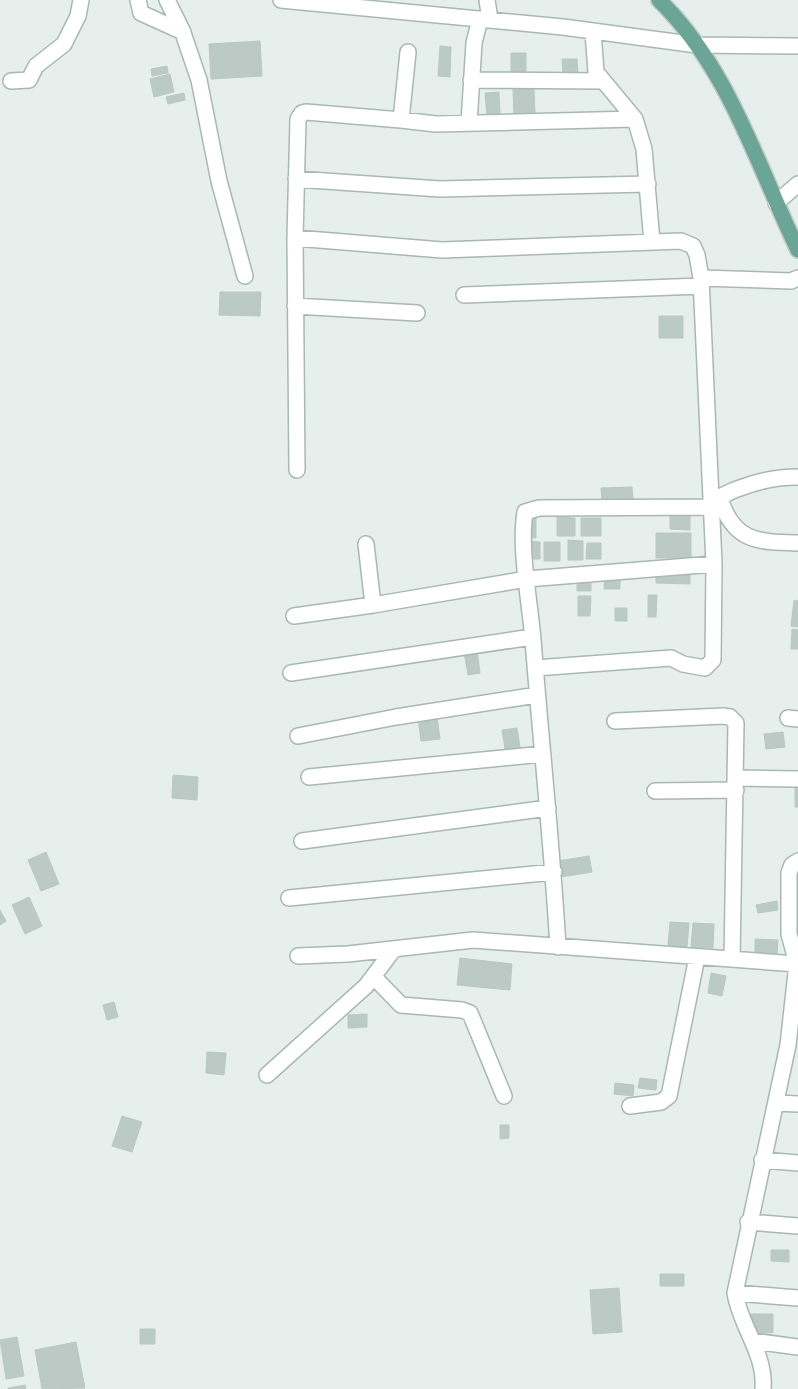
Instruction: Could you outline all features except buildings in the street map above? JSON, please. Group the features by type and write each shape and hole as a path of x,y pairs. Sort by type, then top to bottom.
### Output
{"main road":[{"path":"659,0 672,12 697,45 744,126 798,250"}],"street":[{"path":"11,81 29,80 36,66 62,47 78,16 80,0"},
{"path":"138,0 141,13 183,32"},
{"path":"167,0 183,32 199,80 218,181 245,276"},
{"path":"280,0 485,20 697,45 798,46"},
{"path":"469,124 474,43 485,20 487,0"},
{"path":"593,32 596,72 636,119 644,149 652,242"},
{"path":"401,120 408,52"},
{"path":"471,80 603,81"},
{"path":"298,470 295,238 297,124 302,113 436,124 636,119"},
{"path":"296,179 440,189 648,184"},
{"path":"776,203 798,184"},
{"path":"295,238 442,250 681,241 693,246 698,255 701,282 714,502 713,660 705,668 683,664 671,658 535,668"},
{"path":"464,295 701,282 791,281 798,278"},
{"path":"296,306 417,313"},
{"path":"558,947 554,872 527,580 523,523 525,512 529,509 714,502 738,488 785,477 798,477"},
{"path":"714,502 732,526 741,534 768,542 798,542"},
{"path":"366,544 373,605"},
{"path":"294,616 527,580 714,564"},
{"path":"290,674 532,636"},
{"path":"298,736 396,717 537,695"},
{"path":"616,721 730,717 736,723 732,959"},
{"path":"309,778 543,754"},
{"path":"655,791 798,780"},
{"path":"302,841 548,808"},
{"path":"763,1389 764,1374 753,1341 737,1306 734,1293 762,1160 793,1045 797,964 790,934 788,900 789,873 792,865 798,861"},
{"path":"289,898 554,872"},
{"path":"298,956 394,949 473,940 797,964"},
{"path":"267,1074 374,977 394,949"},
{"path":"630,1106 661,1102 669,1096 697,957"},
{"path":"374,977 400,1005 462,1010 470,1013 504,1096"},
{"path":"776,1103 798,1104"},
{"path":"762,1160 798,1163"},
{"path":"748,1222 798,1226"},
{"path":"734,1293 798,1298"},
{"path":"753,1341 798,1347"}]}
